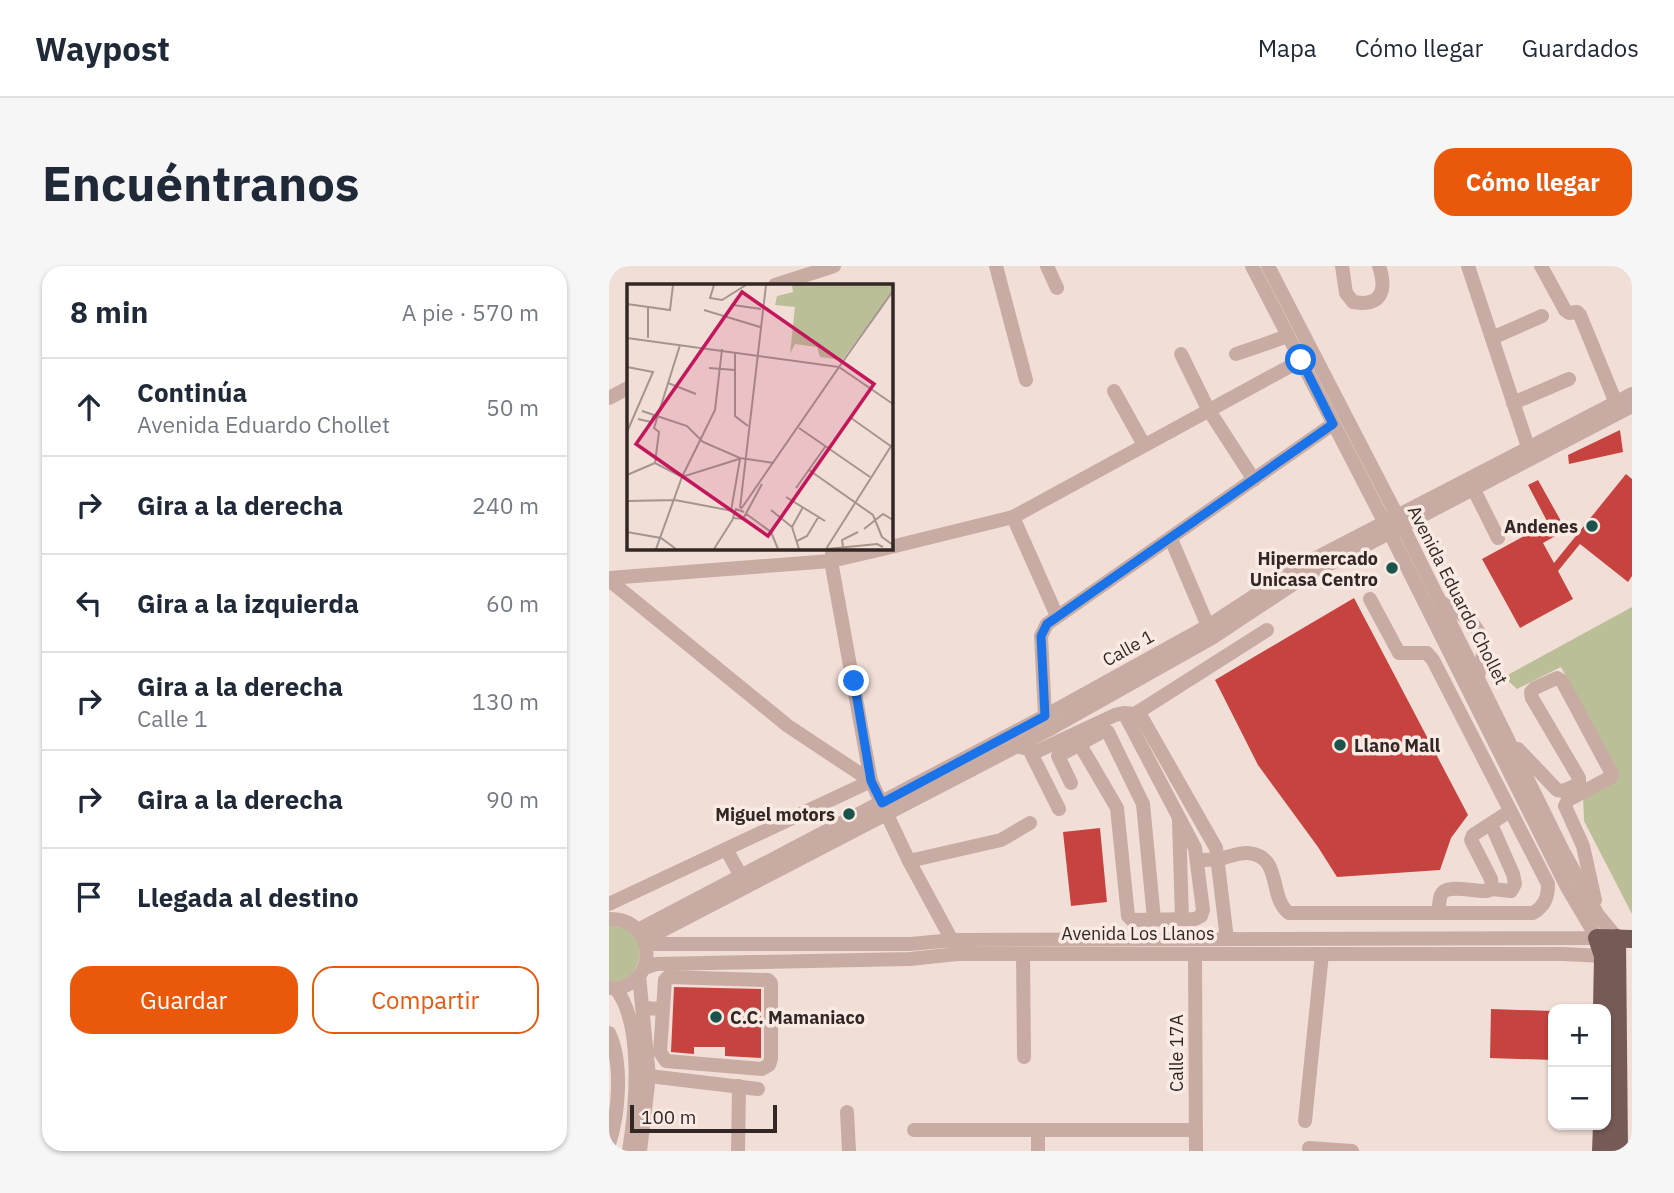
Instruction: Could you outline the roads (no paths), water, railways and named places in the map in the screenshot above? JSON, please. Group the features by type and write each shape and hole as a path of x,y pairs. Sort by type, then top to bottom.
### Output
{"main road":[{"name":"Avenida Los Llanos","path":"1597,938 1624,939"},
{"path":"1597,938 1618,958 1625,1047 1619,1151"},
{"path":"1604,1004 1624,939"},
{"path":"1601,1151 1602,1130"}],"street":[{"path":"778,284 834,266"},
{"path":"996,266 1026,380"},
{"path":"1047,266 1057,288"},
{"name":"Avenida Eduardo Chollet","path":"1252,266 1288,336 1307,357 1393,523 1568,889 1597,938"},
{"name":"Avenida Eduardo Chollet","path":"1268,266 1333,424 1442,604 1562,849 1598,915 1624,939"},
{"path":"1342,266 1346,293 1353,302 1361,303 1374,301 1381,294 1384,287 1380,266"},
{"path":"1485,266 1469,269 1530,453"},
{"path":"1541,266 1565,310 1580,315 1616,403"},
{"path":"1492,338 1542,316"},
{"path":"1236,354 1288,336"},
{"path":"1181,354 1208,409 1254,480"},
{"path":"893,546 1013,517 1307,357"},
{"path":"1513,403 1569,379"},
{"path":"609,398 627,389"},
{"path":"1114,391 1144,445"},
{"name":"Calle 1","path":"643,938 741,876 884,808 1023,749 1212,638 1393,523 1473,488 1632,394"},
{"name":"Calle 1","path":"643,938 884,808 1208,626 1280,579 1530,453 1632,406"},
{"path":"1045,716 1041,636 1047,624 1333,424"},
{"path":"1473,488 1498,538"},
{"path":"1013,517 1056,616"},
{"path":"1171,539 1208,626"},
{"path":"609,579 868,550"},
{"path":"832,555 871,781 909,861 956,947"},
{"path":"609,579 788,726 871,781"},
{"path":"1198,860 1219,859 1246,852 1262,858 1273,872 1281,908 1289,914 1533,914 1541,909 1548,894 1548,884 1433,660 1427,653 1399,653 1370,599"},
{"path":"1023,749 1044,749 1130,713 1267,630"},
{"path":"1507,736 1557,790 1563,791 1579,784 1579,778 1531,692 1557,678 1562,681 1612,774 1568,800 1565,806 1585,854 1598,915"},
{"path":"1079,743 1117,808 1128,916 1132,920 1195,919 1201,916 1203,910 1195,848 1130,713"},
{"path":"1130,713 1147,724 1216,848 1227,939"},
{"path":"1071,783 1058,756 1101,731 1108,732 1141,799 1154,919"},
{"path":"1023,749 1059,809"},
{"path":"609,904 871,781"},
{"path":"1492,889 1490,879 1471,840 1473,835 1510,811"},
{"path":"1179,816 1182,919"},
{"path":"909,861 1001,840 1030,823"},
{"path":"1438,914 1443,891 1511,891 1515,884 1513,874 1491,824"},
{"path":"726,849 741,876"},
{"path":"612,917 628,923 643,938 647,956 642,972 649,1076 640,1151"},
{"name":"Avenida Los Llanos","path":"643,938 910,944 1023,954 1563,954 1618,958"},
{"name":"Avenida Los Llanos","path":"612,988 624,986 656,964 910,959 956,947 1227,939 1597,938"},
{"path":"1023,954 1024,1057"},
{"name":"Calle 17A","path":"1195,954 1196,1151"},
{"path":"1305,1121 1322,954"},
{"path":"668,977 768,980 771,983 769,1065 762,1069 666,1060 660,1052 663,1009 665,980 668,977"},
{"path":"612,988 626,1005 637,1069 629,1151"},
{"path":"643,1008 663,1009"},
{"path":"609,1033 616,1047 618,1071 609,1144"},
{"path":"649,1076 758,1089"},
{"path":"738,1151 739,1086"},
{"path":"847,1112 849,1151"},
{"path":"914,1130 1196,1130"},
{"path":"1038,1131 1038,1151"},
{"path":"1309,1148 1352,1151"}],"place":[{"name":"Andenes","path":"1592,526"},
{"name":"Hipermercado Unicasa Centro","path":"1392,568"},
{"name":"Llano Mall","path":"1340,745"},
{"name":"Miguel motors","path":"849,814"},
{"name":"C.C. Mamaniaco","path":"716,1017"}]}
